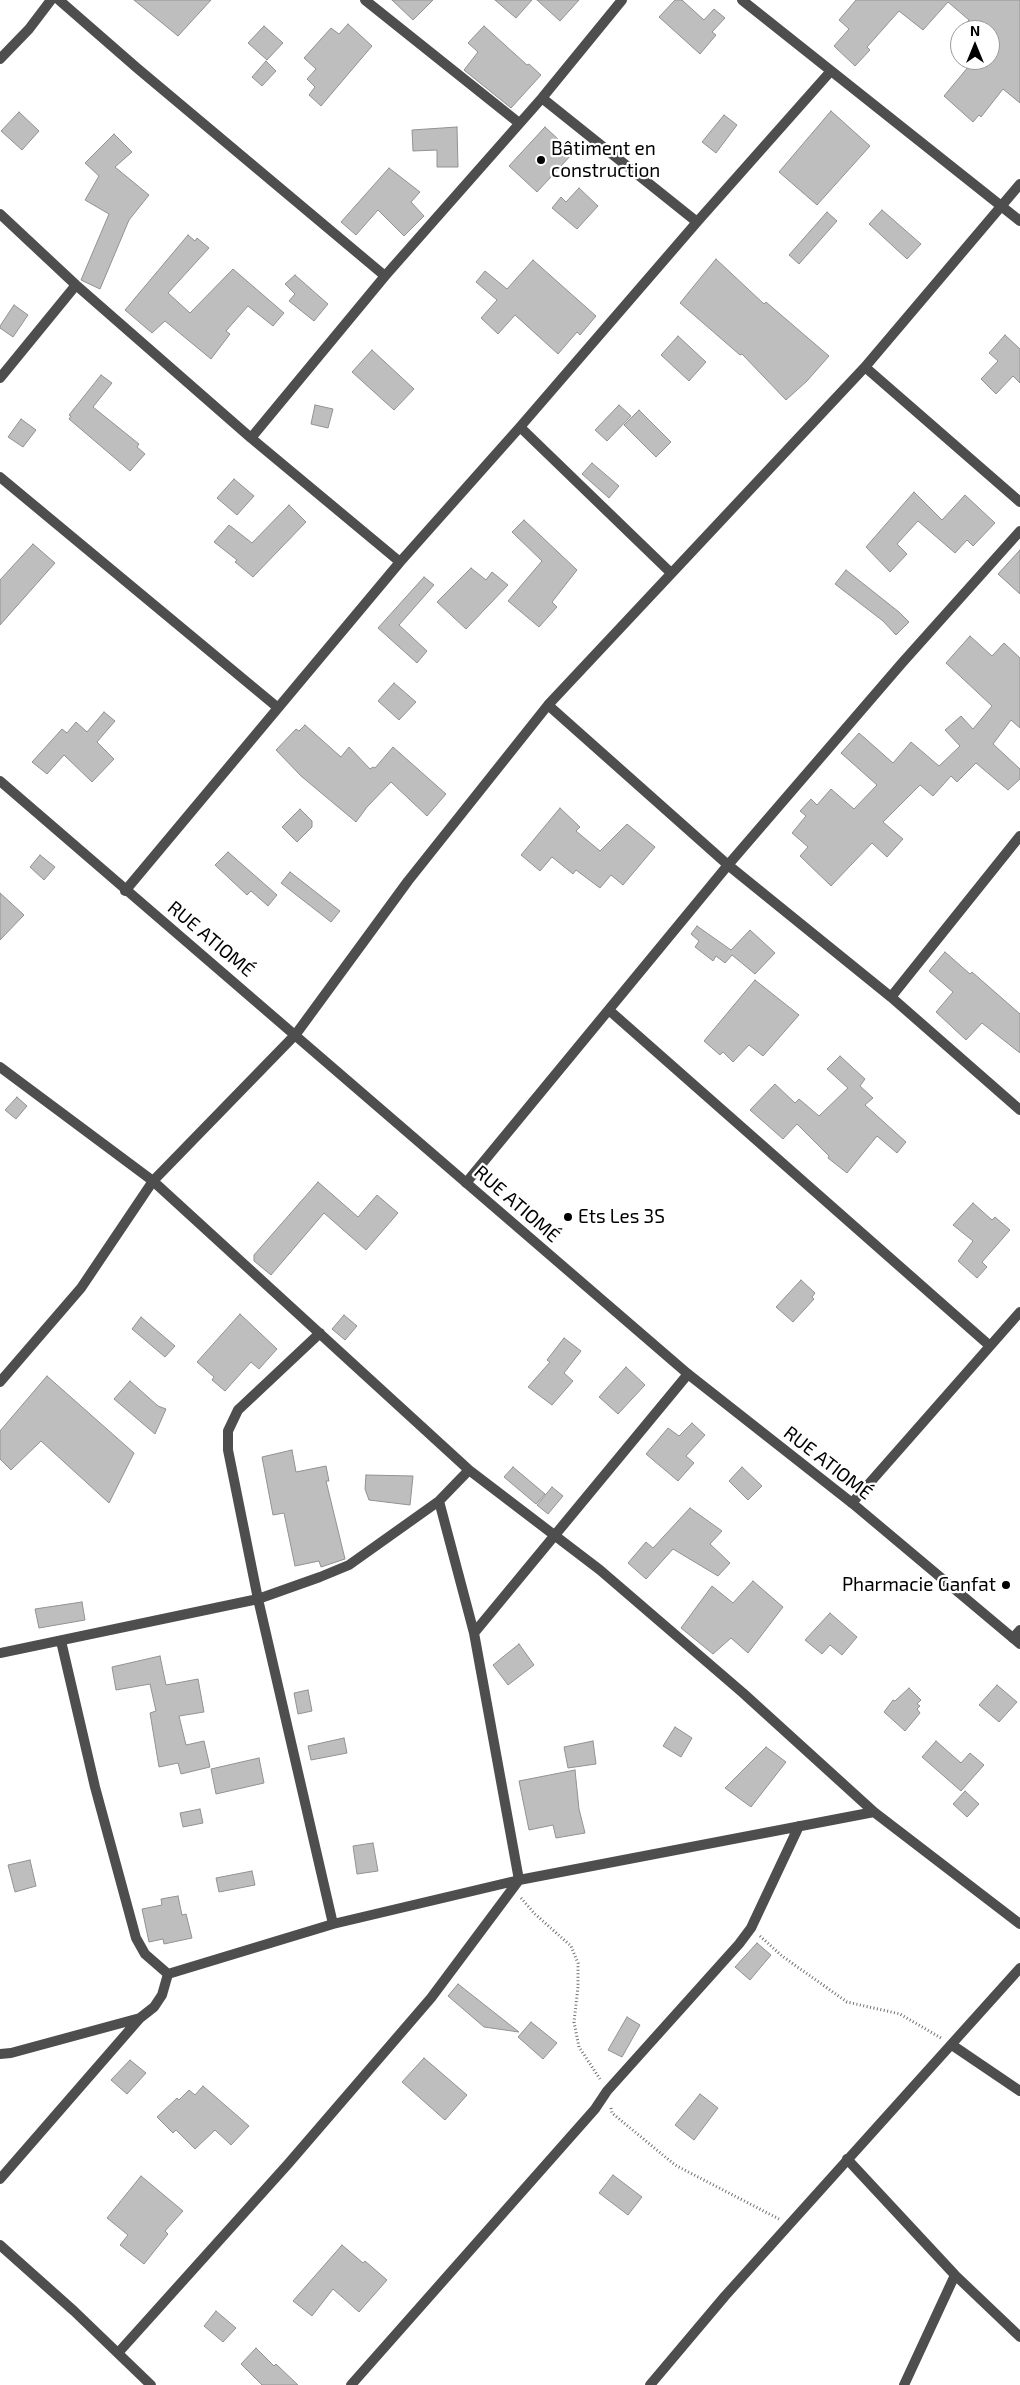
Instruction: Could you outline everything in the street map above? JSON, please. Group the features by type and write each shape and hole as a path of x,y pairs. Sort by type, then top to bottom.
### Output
{"street":[{"path":"0,59 29,29 52,0"},
{"path":"59,0 385,276"},
{"path":"365,0 519,123"},
{"path":"251,438 385,276 542,98 622,0"},
{"path":"742,0 830,72 1020,221"},
{"path":"125,891 400,562 830,72"},
{"path":"542,98 697,222"},
{"path":"0,1382 81,1288 153,1181 296,1034 414,873 548,704 670,572 865,367 1020,184"},
{"path":"0,214 76,285 251,438 400,562"},
{"path":"0,378 76,285"},
{"path":"865,367 1020,502"},
{"path":"520,427 670,572"},
{"path":"0,477 277,708"},
{"path":"466,1183 610,1011 728,865 902,663 1020,531"},
{"path":"548,704 728,865 891,997 1020,1110"},
{"name":"RUE ATIOMÉ","path":"0,781 125,891 208,958 688,1374 1018,1637"},
{"path":"891,997 1020,836"},
{"path":"610,1011 990,1346"},
{"path":"0,1067 153,1181 469,1470 600,1570 743,1693 874,1812 1020,1924"},
{"path":"852,1503 1020,1312"},
{"path":"320,1333 238,1410 228,1430 228,1450 258,1598 333,1924"},
{"path":"474,1633 688,1374"},
{"path":"0,1653 61,1642 258,1598 320,1578 349,1565 438,1501 469,1470"},
{"path":"118,2353 288,2164 431,1998 519,1880 474,1633 438,1501"},
{"path":"61,1642 95,1787 136,1938 145,1954 168,1974"},
{"path":"168,1974 333,1924 519,1880 874,1812"},
{"path":"351,2385 595,2109 607,2091 751,1928 799,1826"},
{"path":"650,2385 725,2296 1020,1968"},
{"path":"0,2178 140,2018 154,2008 162,1995 168,1974"},
{"path":"0,2054 11,2053 140,2018"},
{"path":"952,2045 1020,2091"},
{"path":"847,2159 955,2275 1020,2337"},
{"path":"0,2245 151,2385"},
{"path":"904,2385 955,2275"}],"path":[{"path":"519,1880 522,1901 571,1946 578,1963 578,1987 574,2022 579,2047 607,2091 612,2113 675,2165 790,2225"},
{"path":"751,1928 782,1956 847,2002 900,2014 952,2045"}],"building":[{"path":"134,0 211,0 178,36"},
{"path":"392,0 433,0 413,20"},
{"path":"495,0 532,0 516,18"},
{"path":"537,0 579,0 560,21"},
{"path":"675,0 682,0 704,20 714,9 725,18 712,32 716,35 700,54 659,17"},
{"path":"856,0 1020,0 1020,103 1003,89 981,117 979,115 973,122 944,96 966,70 1000,70 1000,20 969,20 948,2 923,30 899,11 867,47 870,50 855,66 834,46 849,29 839,20"},
{"path":"348,24 372,46 321,106 309,95 315,87 307,79 316,69 304,58 331,28 339,34"},
{"path":"264,26 283,43 267,60 248,43"},
{"path":"484,26 527,65 529,64 541,75 511,108 464,70 478,52 468,43"},
{"path":"266,61 276,71 262,86 252,77"},
{"path":"831,111 870,146 817,205 779,172"},
{"path":"19,112 39,131 22,150 1,131"},
{"path":"724,115 737,125 716,153 702,142"},
{"path":"457,127 458,167 437,167 437,150 413,151 412,130"},
{"name":"Bâtiment en construction","path":"545,127 573,153 537,192 509,166"},
{"path":"114,134 132,152 115,167 149,195 129,220 100,289 81,280 109,214 85,200 99,176 85,163"},
{"path":"389,168 420,192 411,202 424,216 404,236 378,210 356,235 341,222"},
{"path":"579,188 598,206 577,229 552,208 561,197 566,202"},
{"path":"882,210 921,244 907,259 869,224"},
{"path":"827,212 837,221 799,264 789,255"},
{"path":"188,235 195,241 197,238 209,248 168,293 190,313 233,269 284,313 273,326 248,306 226,331 230,334 211,359 165,321 152,333 125,310"},
{"path":"716,259 764,304 766,302 829,356 807,381 786,400 742,354 740,355 680,303"},
{"path":"533,260 596,316 580,335 577,332 558,354 515,315 498,334 481,318 497,300 476,282 485,271 507,289"},
{"path":"295,275 328,304 314,321 289,301 295,294 285,284"},
{"path":"14,305 28,315 13,337 0,328 0,326"},
{"path":"1005,335 1020,349 1020,383 1013,376 996,394 981,379 998,361 989,353"},
{"path":"678,336 706,362 689,381 661,355"},
{"path":"372,350 414,389 394,410 352,372"},
{"path":"101,375 112,383 93,407 139,444 137,447 145,454 130,471 69,419 71,416 69,415"},
{"path":"315,405 333,409 328,428 311,424"},
{"path":"619,405 631,416 607,441 595,430"},
{"path":"639,410 671,442 656,457 624,425"},
{"path":"21,419 36,430 23,447 8,437"},
{"path":"592,463 619,486 609,498 582,474"},
{"path":"234,479 254,496 237,515 217,498"},
{"path":"914,492 942,520 965,495 995,523 973,546 967,540 955,553 918,521 897,544 907,554 890,572 866,547"},
{"path":"289,505 306,522 253,577 235,562 237,560 214,542 229,525 252,543"},
{"path":"524,520 577,570 552,602 557,607 539,627 508,601 542,561 512,532"},
{"path":"33,544 55,563 0,625 0,580"},
{"path":"1020,550 1020,594 998,574"},
{"path":"471,568 486,580 492,572 508,585 466,629 437,602"},
{"path":"846,570 909,622 896,635 883,621 835,584"},
{"path":"424,577 434,585 399,625 427,651 417,663 378,628"},
{"path":"970,636 992,656 1004,643 1020,658 1020,728 1011,720 993,744 1020,769 1020,779 1008,790 976,763 957,782 951,776 933,796 920,785 883,822 903,839 887,857 872,843 831,886 800,856 808,847 792,833 806,816 800,811 811,799 817,805 831,789 854,809 877,785 841,753 859,733 893,763 911,742 939,766 960,746 945,730 961,716 973,729 992,706 946,663"},
{"path":"394,683 416,702 399,720 378,701"},
{"path":"104,712 115,721 97,742 114,759 92,782 64,755 47,774 32,762 62,729 67,733 76,722 87,732"},
{"path":"305,725 341,757 349,747 370,769 375,768 393,747 446,794 427,816 391,782 367,807 356,822 301,776 276,750 296,729 299,731"},
{"path":"560,808 580,827 576,831 600,851 627,824 655,847 623,885 611,875 600,888 576,870 573,874 552,857 540,871 521,855"},
{"path":"300,809 312,821 312,827 297,842 282,827"},
{"path":"228,852 277,895 268,906 251,891 247,895 215,865"},
{"path":"40,855 55,867 44,880 30,867"},
{"path":"290,872 340,911 331,922 281,883"},
{"path":"0,893 24,915 0,940"},
{"path":"697,926 731,950 750,930 775,953 755,974 732,955 725,963 716,956 713,961 695,947 699,941 691,934"},
{"path":"945,952 970,974 972,972 1020,1014 1020,1053 982,1023 966,1040 936,1012 953,992 929,971"},
{"path":"755,980 799,1015 763,1056 749,1045 733,1062 723,1052 720,1055 704,1041"},
{"path":"840,1056 865,1079 860,1086 873,1098 865,1105 906,1142 897,1153 877,1136 847,1173 828,1158 829,1156 797,1124 783,1139 750,1110 775,1084 795,1103 799,1099 819,1116 848,1088 827,1069"},
{"path":"17,1097 27,1106 16,1119 5,1110"},
{"path":"318,1182 358,1217 377,1195 398,1213 366,1250 324,1213 271,1275 254,1261 254,1255"},
{"path":"973,1203 992,1220 995,1217 1010,1230 982,1262 987,1267 977,1278 958,1261 973,1241 953,1225"},
{"path":"801,1280 815,1293 812,1297 814,1299 793,1322 776,1307"},
{"path":"240,1314 277,1349 259,1369 251,1362 225,1391 212,1380 214,1377 197,1362"},
{"path":"344,1315 357,1326 345,1340 332,1329"},
{"path":"141,1317 175,1346 165,1357 132,1329"},
{"path":"564,1338 581,1351 564,1373 573,1381 552,1405 528,1387 550,1362 547,1360"},
{"path":"626,1367 645,1385 618,1414 599,1397"},
{"path":"47,1376 134,1453 109,1503 41,1441 11,1470 0,1459 0,1431"},
{"path":"130,1381 158,1406 166,1409 155,1434 114,1399"},
{"path":"692,1423 705,1435 686,1456 694,1463 678,1481 646,1454 668,1428 679,1436"},
{"path":"292,1450 296,1472 326,1466 329,1481 326,1481 345,1559 321,1567 319,1561 295,1566 284,1513 273,1515 262,1457"},
{"path":"513,1467 545,1494 536,1504 504,1477"},
{"path":"742,1467 762,1486 748,1500 729,1481"},
{"path":"366,1475 413,1476 410,1505 369,1500 365,1489"},
{"path":"552,1487 563,1496 548,1514 537,1505"},
{"path":"690,1508 722,1531 710,1544 730,1563 718,1576 673,1549 646,1579 628,1563 646,1542 653,1548"},
{"path":"753,1581 783,1607 748,1653 731,1638 713,1654 681,1628 712,1586 733,1603"},
{"path":"82,1602 85,1620 39,1628 35,1609"},
{"path":"830,1613 857,1637 842,1655 830,1645 822,1654 805,1640"},
{"path":"519,1644 534,1665 508,1685 493,1665"},
{"path":"160,1656 166,1685 198,1679 204,1712 179,1716 186,1745 204,1741 210,1767 181,1774 178,1763 159,1767 150,1713 156,1711 150,1684 116,1690 112,1667"},
{"path":"997,1685 1017,1702 999,1722 979,1705"},
{"path":"909,1688 921,1700 917,1704 920,1706 917,1709 920,1713 905,1731 884,1712 893,1700 895,1701"},
{"path":"308,1690 312,1711 298,1714 294,1693"},
{"path":"675,1727 692,1738 681,1757 663,1746"},
{"path":"344,1738 347,1753 311,1760 308,1746"},
{"path":"593,1741 596,1764 568,1768 564,1747"},
{"path":"936,1741 961,1763 970,1753 984,1765 961,1791 922,1757"},
{"path":"766,1747 786,1762 751,1807 725,1788"},
{"path":"259,1758 264,1783 216,1794 211,1769"},
{"path":"575,1770 579,1809 585,1833 556,1838 553,1825 529,1830 519,1781"},
{"path":"965,1791 979,1804 967,1817 953,1804"},
{"path":"200,1809 203,1823 183,1827 180,1813"},
{"path":"373,1843 378,1871 357,1874 353,1846"},
{"path":"30,1860 36,1886 15,1892 8,1865"},
{"path":"252,1871 255,1885 219,1892 216,1878"},
{"path":"178,1896 182,1915 186,1914 192,1938 164,1944 163,1939 149,1942 142,1909 162,1905 161,1899"},
{"path":"757,1943 771,1955 750,1980 735,1967"},
{"path":"458,1984 519,2032 484,2027 448,1996"},
{"path":"627,2017 640,2025 622,2057 608,2050"},
{"path":"531,2022 557,2043 543,2059 518,2037"},
{"path":"424,2058 467,2095 445,2120 402,2082"},
{"path":"130,2060 146,2073 127,2094 111,2080"},
{"path":"203,2086 249,2126 231,2145 215,2130 195,2149 176,2130 173,2133 157,2117 177,2098 179,2100 189,2090 195,2095"},
{"path":"700,2094 718,2108 694,2140 675,2125"},
{"path":"613,2175 642,2197 628,2215 599,2193"},
{"path":"141,2176 183,2211 165,2231 168,2234 144,2264 120,2245 128,2235 107,2218"},
{"path":"342,2245 387,2280 359,2312 333,2289 312,2316 293,2301"},
{"path":"216,2311 236,2328 223,2342 204,2326"},
{"path":"256,2348 274,2366 276,2364 298,2385 262,2385 241,2364"}],"place":[{"name":"Bâtiment en construction","path":"541,160"},
{"name":"Ets Les 3S","path":"568,1217"},
{"name":"Pharmacie Ganfat","path":"1006,1585"}]}
